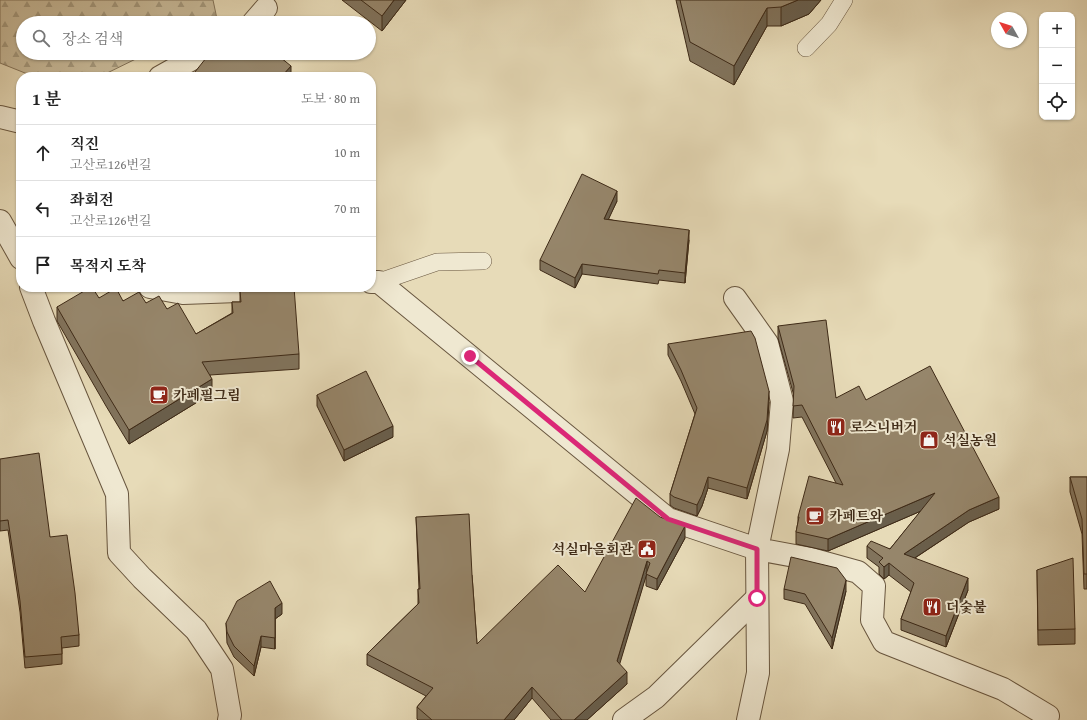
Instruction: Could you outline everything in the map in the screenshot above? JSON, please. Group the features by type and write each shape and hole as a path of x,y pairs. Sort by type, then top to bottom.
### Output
{"street":[{"path":"169,72 190,60"},
{"path":"0,117 16,121"},
{"path":"0,222 16,249"},
{"path":"376,283 668,519 757,549 811,559 858,572 874,586 872,620 884,642 1003,688 1048,716"},
{"path":"33,292 117,494 119,553 142,578 196,630 222,669 230,715 229,720"},
{"path":"174,292 183,294 220,292"},
{"path":"735,298 767,343 782,401 778,449 757,549 758,673 748,720"},
{"path":"624,720 656,697 757,598"}],"lane":[{"path":"806,48 829,24 844,0"},
{"path":"376,282 437,262 483,261"}],"green space":[{"path":"0,0 213,0 216,16 16,16 16,60 134,60 109,72 22,72 0,63"}],"building":[{"path":"361,0 394,0 382,16"},
{"path":"680,0 798,0 781,7 767,8 734,66 690,42"},
{"path":"204,60 284,60 291,66 286,72 195,72"},
{"path":"582,174 617,191 604,219 689,230 685,273 659,270 658,274 582,264 575,278 540,260"},
{"path":"82,292 95,292 99,298 109,292 118,292 123,301 139,292 146,303 159,296 167,309 178,303 196,334 233,313 232,302 241,302 240,292 294,292 299,354 202,362 212,379 129,430 57,307"},
{"path":"826,320 836,398 859,386 866,400 930,366 999,497 969,510 904,554 968,578 946,636 901,619 914,583 889,563 884,567 879,562 883,558 867,546 871,541 890,549 935,493 828,539 796,532 798,517 809,476 843,485 802,405 793,406 794,386 778,326"},
{"path":"751,331 755,338 769,391 767,420 747,488 708,477 697,505 674,497 670,494 697,408 668,344"},
{"path":"366,371 393,426 344,450 317,395"},
{"path":"39,453 50,537 67,535 79,635 61,637 62,654 25,657 20,601 8,520 0,521 0,459"},
{"path":"1070,477 1087,477 1087,574 1084,574 1082,519"},
{"path":"636,498 660,517 685,526 657,579 646,574 650,563 647,561 617,661 627,672 574,720 562,720 532,687 504,720 432,720 417,707 433,688 367,654 419,603 418,589 420,589 416,517 469,514 477,644 558,565 585,592"},
{"path":"791,557 837,568 846,580 832,638 805,594 784,589"},
{"path":"1073,558 1075,629 1038,630 1037,570"},
{"path":"270,581 282,603 275,608 275,638 261,636 254,666 234,646 227,632 226,623 237,601"}],"place":[{"name":"카페필그림","path":"159,395"},
{"name":"로스니버거","path":"836,427"},
{"name":"석실농원","path":"929,440"},
{"name":"카페트와","path":"815,516"},
{"name":"석실마을회관","path":"647,549"},
{"name":"더숯불","path":"932,607"}],"route":[{"path":"470,356 610,473 668,519 757,549 757,598"}]}
